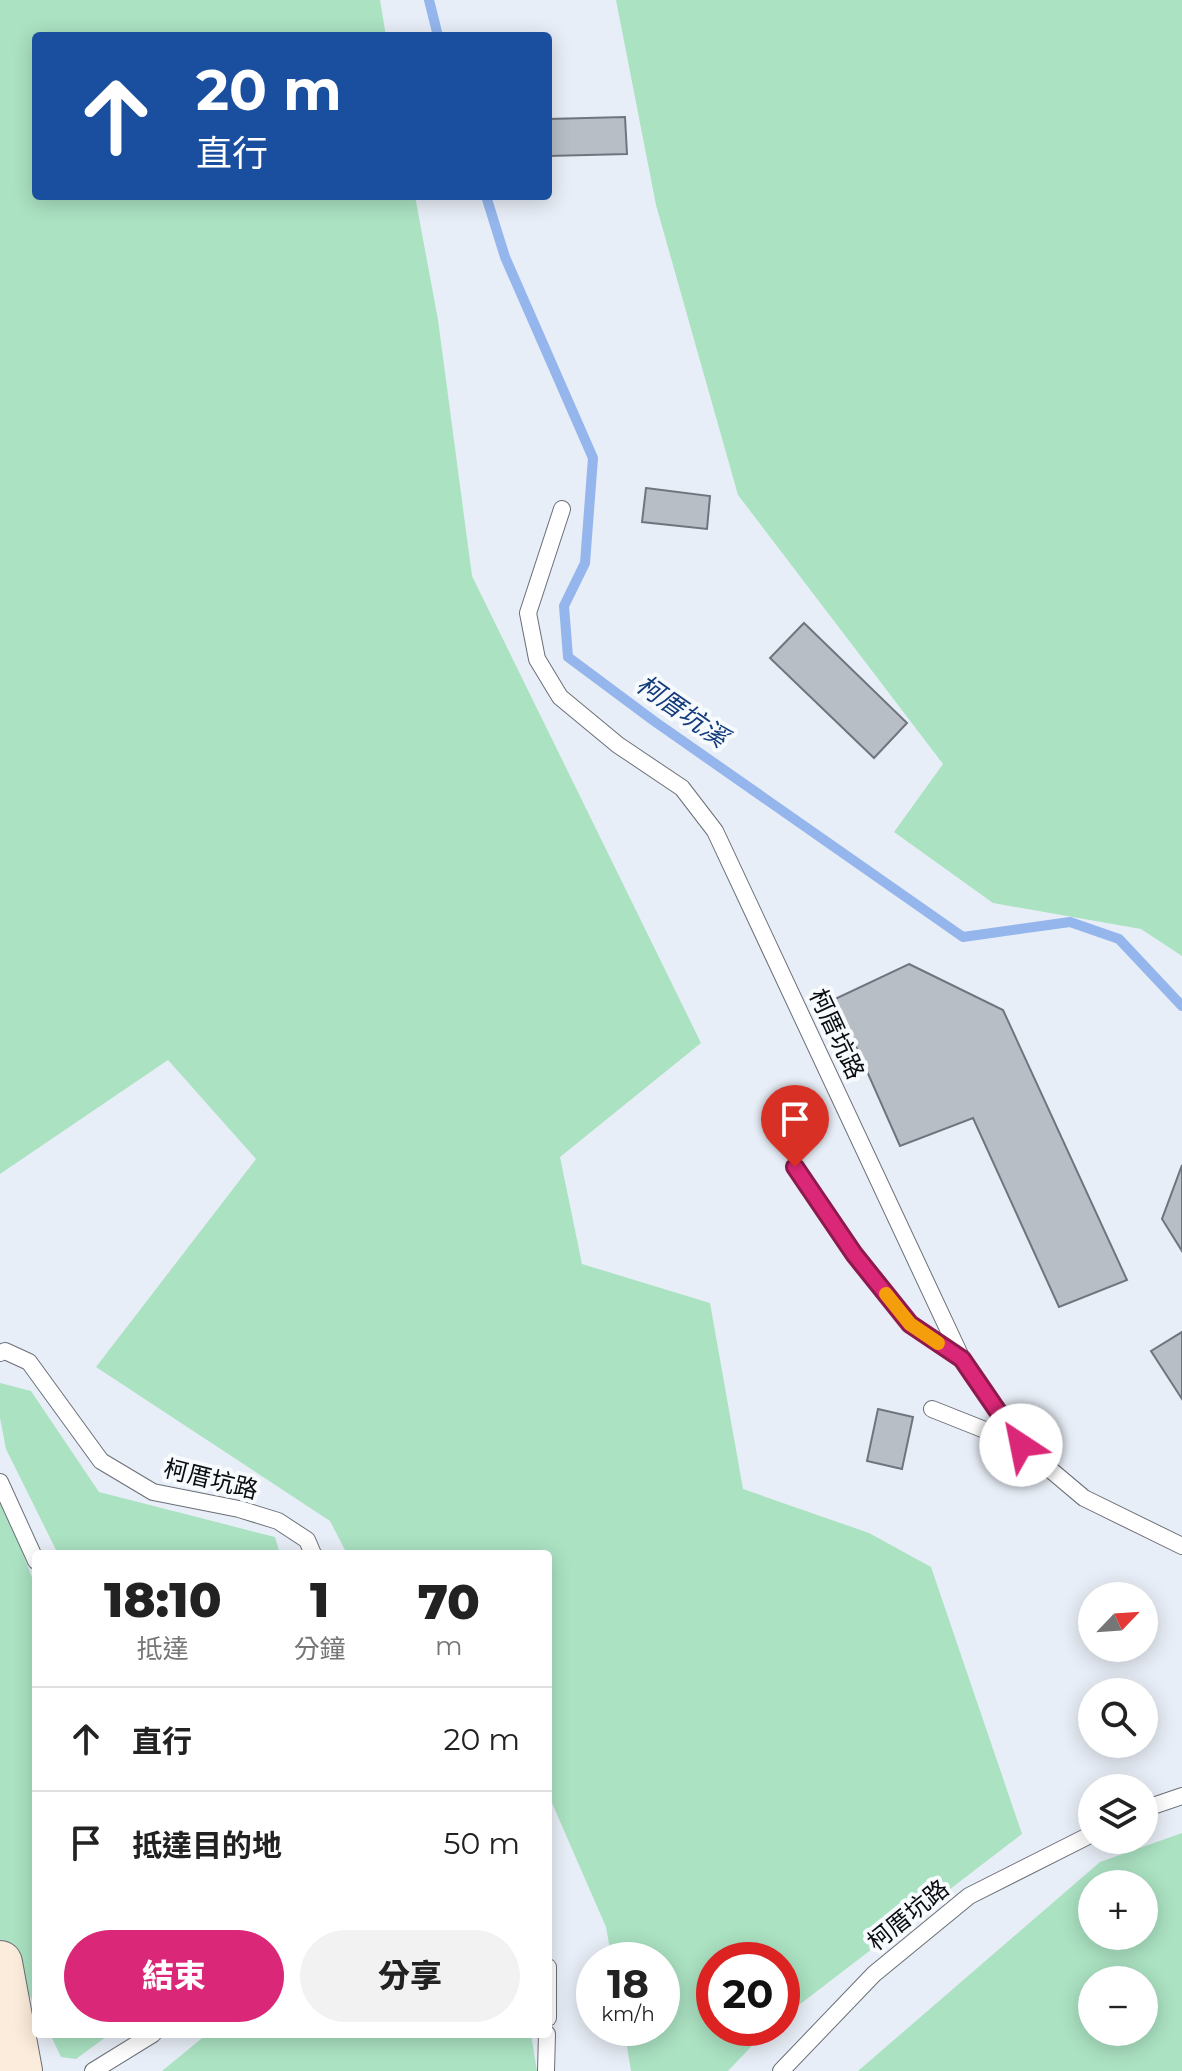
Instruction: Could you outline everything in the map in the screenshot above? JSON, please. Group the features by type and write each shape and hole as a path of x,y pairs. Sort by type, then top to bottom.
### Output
{"street":[{"path":"0,1963 20,2071"}],"lane":[{"name":"柯厝坑路","path":"562,509 528,613 537,659 560,697 618,745 682,788 715,831 962,1359 1021,1445 1084,1498 1182,1546"},
{"path":"795,1167 854,1254 910,1324 962,1359"},
{"name":"柯厝坑路","path":"0,1353 5,1351 29,1362 101,1461 153,1492 239,1509 278,1521 307,1540 311,1550"},
{"path":"932,1409 1021,1445"},
{"path":"0,1482 32,1552"},
{"path":"1158,1804 1182,1796"},
{"name":"柯厝坑路","path":"781,2071 874,1974 969,1896 1078,1841"},
{"path":"93,2071 147,2038"},
{"path":"546,2071 547,2038"}],"green space":[{"path":"0,0 380,0 385,32 32,32 32,200 416,200 438,320 472,576 701,1043 560,1157 582,1264 710,1303 743,1489 869,1533 931,1567 1022,1834 800,2004 800,1942 696,1942 696,2046 752,2046 728,2071 631,2071 627,2046 680,2046 680,1942 609,1942 606,1927 552,1803 552,1550 345,1550 330,1521 96,1367 256,1159 168,1060 0,1174"},
{"path":"616,0 1182,0 1182,956 1141,929 993,903 894,832 943,764 738,495 656,205"},
{"path":"0,1383 31,1391 99,1492 275,1537 279,1550 56,1550 6,1449 0,1418"},
{"path":"0,1494 32,1578 32,2000 0,1939"},
{"path":"1182,1833 1182,2071 858,2071 1078,1881 1078,1950 1158,1950 1158,1870 1091,1870 1100,1862 1123,1854 1158,1854 1158,1841"},
{"path":"52,2038 105,2038 76,2059 61,2057"},
{"path":"202,2038 532,2038 537,2071 162,2071"}],"building":[{"path":"625,117 627,154 552,156 552,119"},
{"path":"646,488 710,496 707,529 642,522"},
{"path":"804,623 907,723 874,758 770,658"},
{"path":"909,964 1003,1010 1127,1280 1059,1307 973,1118 900,1146 835,999"},
{"path":"1182,1165 1182,1251 1162,1219"},
{"path":"1182,1332 1182,1399 1151,1351"},
{"path":"878,1409 913,1417 902,1469 867,1461"}],"waterway":[{"name":"柯厝坑溪","path":"429,0 437,32"},
{"name":"柯厝坑溪","path":"487,200 505,257 593,458 585,563 564,606 568,657 654,721 963,937 1070,922 1119,939 1182,1006"}],"slow traffic":[{"path":"886,1294 910,1324 938,1343"}],"route":[{"path":"795,1167 854,1254 910,1324 962,1359 1021,1445"}]}
